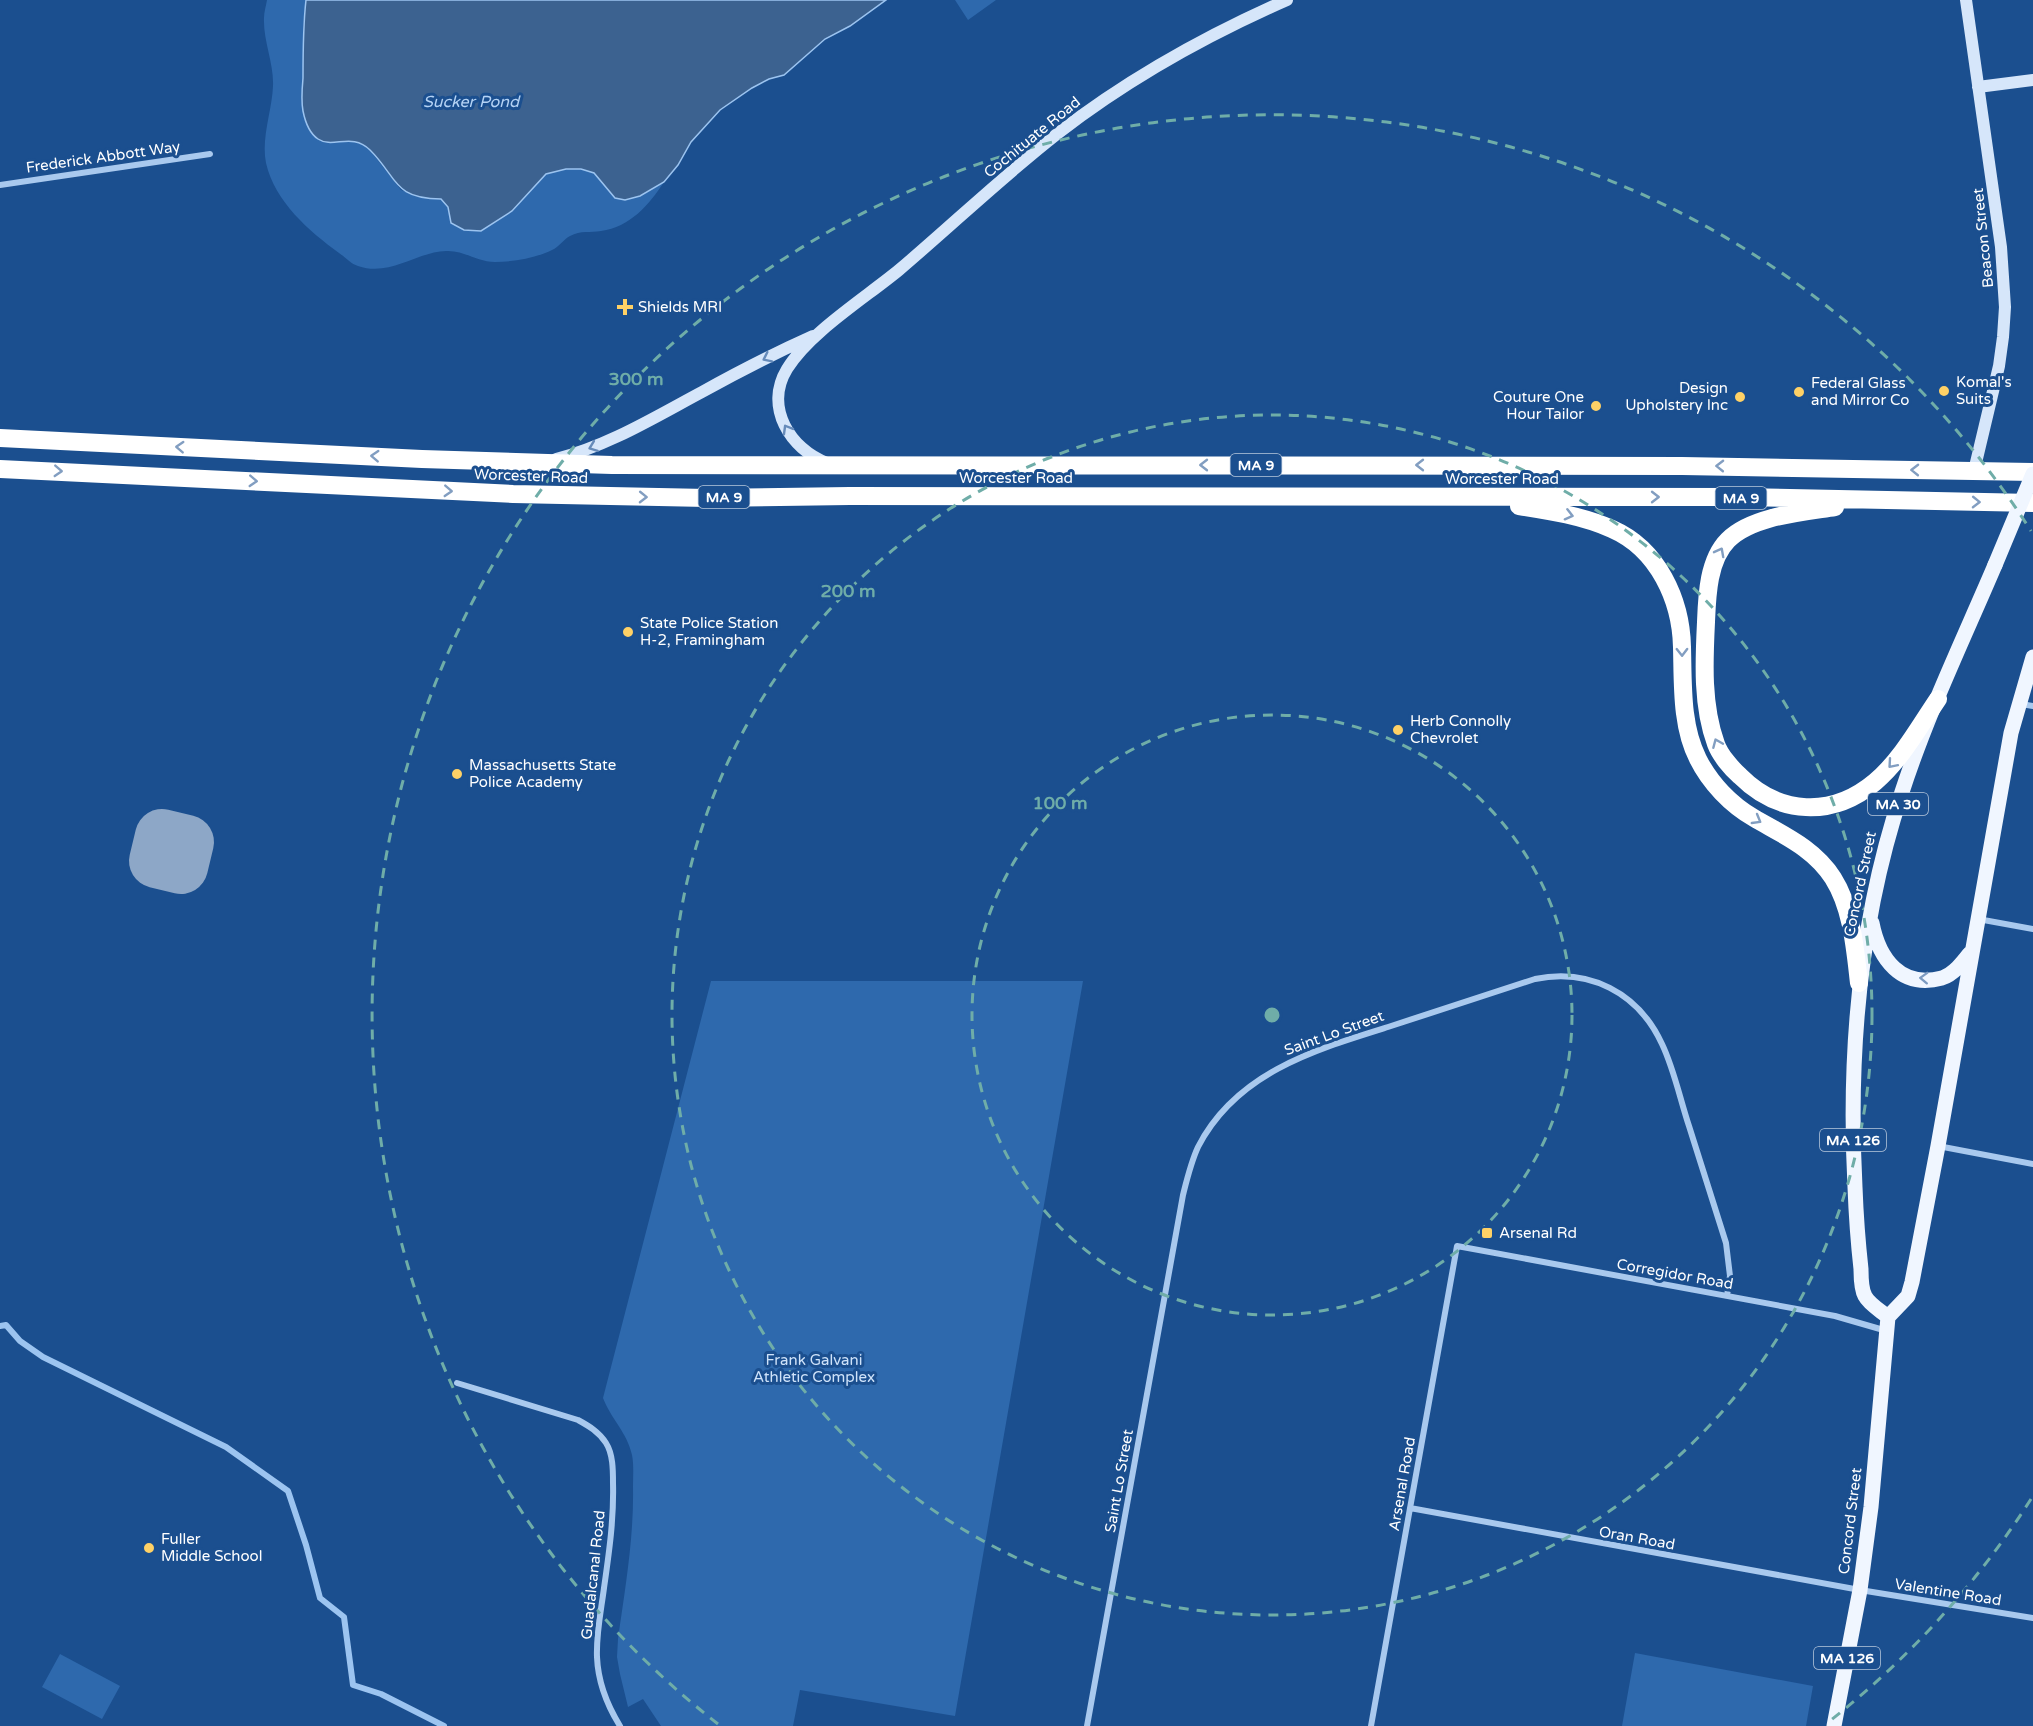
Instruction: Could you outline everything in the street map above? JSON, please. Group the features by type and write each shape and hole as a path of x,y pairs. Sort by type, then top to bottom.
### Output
{"highway":[{"name":"Worcester Road","path":"0,438 538,463 684,466 1682,466 2033,473"},
{"name":"Worcester Road","path":"0,469 573,496 707,498 850,496 1449,497 2033,503"},
{"path":"1449,497 1548,510 1587,519 1614,530 1638,546 1655,562 1668,584 1677,607 1682,632 1685,712 1689,734 1698,759 1729,801 1752,818 1805,848 1834,879 1850,923 1859,983"},
{"path":"1885,500 1790,514 1749,526 1727,540 1715,562 1706,605 1706,691 1709,720 1716,746 1732,769 1750,786 1774,801 1802,808 1826,806 1851,798 1875,782 1894,762 1938,699"}],"main road":[{"name":"Cochituate Road","path":"831,465 819,460 794,442 780,416 781,383 794,359 820,333 876,289 1024,162 1085,113 1174,55 1287,0"},
{"name":"Beacon Street","path":"1966,0 2001,247 2005,307 2000,366 1974,471"},
{"path":"1978,87 2033,80"},
{"name":"Cochituate Road","path":"538,463 575,454 622,435 742,369 820,333"},
{"name":"Concord Street","path":"1834,1726 1860,1590 1871,1507 1888,1324 1865,1296 1858,1248 1852,1117 1859,983 1870,914 1885,847 1902,790 2033,473"},
{"path":"1888,1324 1908,1296 1938,1146 2005,760 2025,704 2033,657"},
{"name":"MA 30","path":"1870,914 1878,948 1887,963 1903,975 1922,979 1944,977 1958,967 1972,951"}],"street":[{"name":"Frederick Abbott Way","path":"0,185 210,154"},
{"path":"1977,919 2033,929"},
{"name":"Saint Lo Street","path":"1087,1726 1189,1171 1209,1129 1224,1109 1260,1077 1308,1053 1535,979 1552,975 1572,975 1610,988 1641,1011 1664,1050 1726,1243 1730,1276 1727,1296"},
{"path":"1938,1146 2033,1164"},
{"name":"Corregidor Road","path":"1457,1246 1888,1324"},
{"name":"Arsenal Road","path":"1371,1726 1457,1246"},
{"name":"Guadalcanal Road","path":"457,1383 578,1420 595,1430 607,1445 613,1476 612,1527 597,1637 597,1659 605,1697 620,1726"},
{"name":"Oran Road","path":"1410,1508 1860,1590"},
{"name":"Valentine Road","path":"1860,1590 2033,1618"}],"green space":[{"path":"267,0 306,0 303,26 303,110 309,130 318,139 331,143 343,140 358,142 369,149 401,190 446,202 451,223 481,231 511,211 546,174 566,169 581,169 594,173 615,198 640,196 664,182 645,207 630,220 611,229 574,234 555,249 532,257 495,262 459,252 446,251 435,252 381,268 370,269 355,265 305,225 285,203 270,177 265,154 273,86 264,27"},
{"path":"955,0 996,0 968,20"},
{"name":"Frank Galvani Athletic Complex","path":"711,981 1083,981 955,1716 800,1690 793,1726 661,1726 643,1699 628,1707 617,1657 631,1544 633,1463 630,1447 603,1398"},
{"path":"1635,1653 1813,1686 1806,1726 1622,1726"},
{"path":"60,1654 120,1686 102,1719 42,1687"}],"water":[{"name":"Sucker Pond","path":"306,0 886,0 850,26 825,39 784,75 769,79 752,88 720,110 691,142 678,165 664,182 640,196 625,200 615,198 594,173 581,169 566,169 546,174 512,211 481,231 464,230 451,223 448,207 441,199 425,198 405,191 363,145 350,141 324,142 312,134 305,119 302,103"}],"waterway":[{"path":"0,1326 6,1325 20,1341 43,1357 226,1447 288,1491 320,1598 344,1617 353,1685 381,1694 444,1726"}],"taxiway":[{"path":"162,836 187,842 181,867 156,861 162,836"}],"place":[{"name":"Shields MRI","path":"625,307"},
{"name":"Komal's Suits","path":"1944,391"},
{"name":"Federal Glass and Mirror Co","path":"1799,392"},
{"name":"Design Upholstery Inc","path":"1740,397"},
{"name":"Couture One Hour Tailor","path":"1596,406"},
{"name":"State Police Station H-2, Framingham","path":"628,632"},
{"name":"Herb Connolly Chevrolet","path":"1398,730"},
{"name":"Massachusetts State Police Academy","path":"457,774"},
{"name":"Arsenal Rd","path":"1487,1233"},
{"name":"Fuller Middle School","path":"149,1548"}]}
